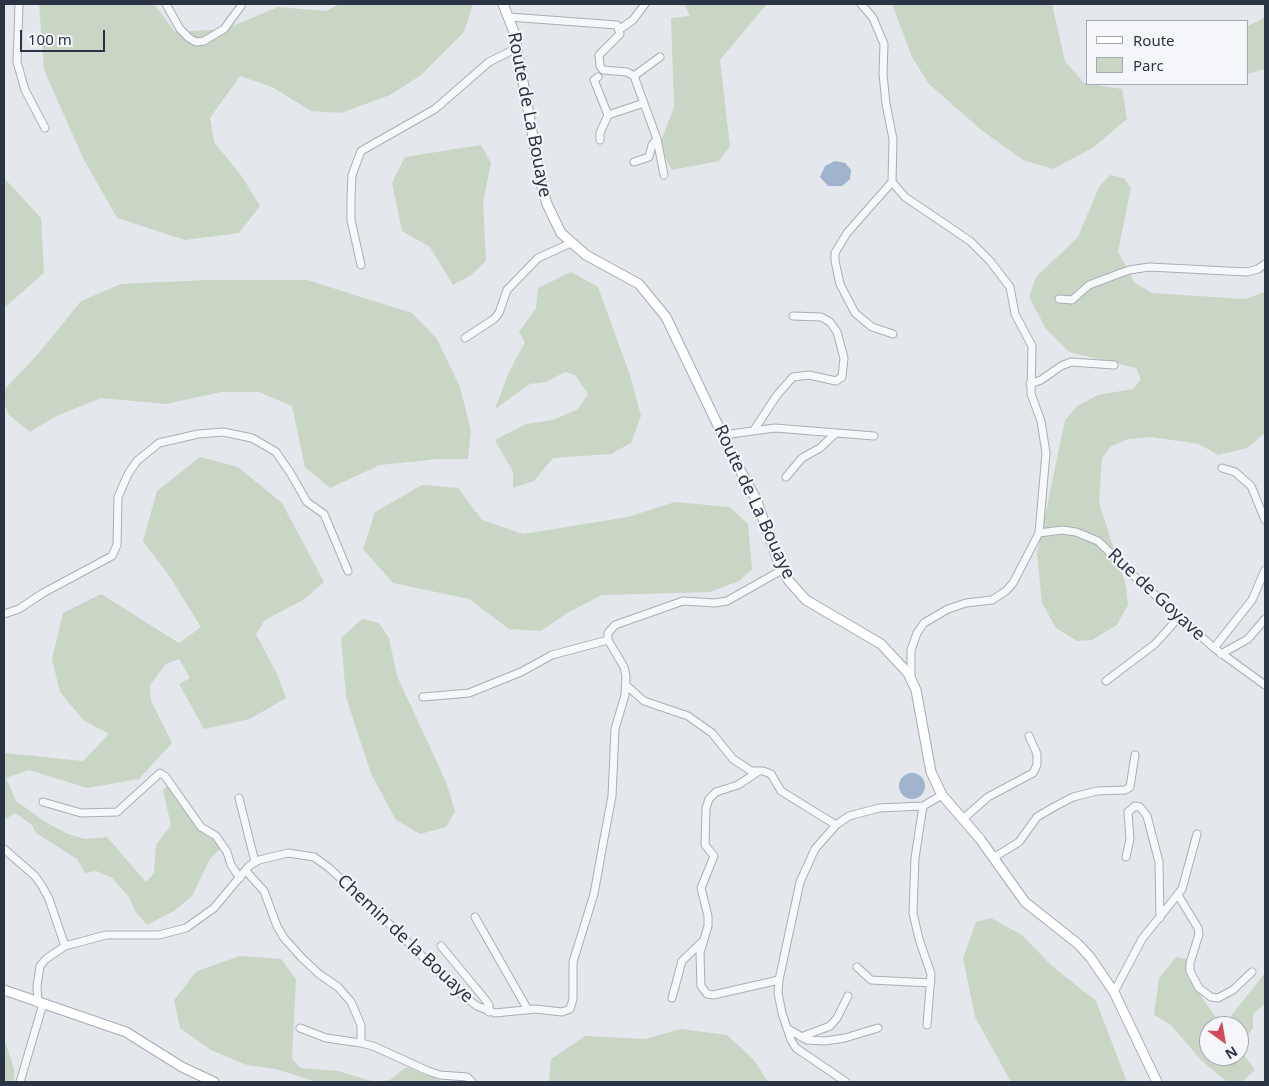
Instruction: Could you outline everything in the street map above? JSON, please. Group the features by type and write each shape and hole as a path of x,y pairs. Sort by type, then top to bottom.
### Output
{"main road":[{"name":"Route de La Bouaye","path":"503,4 509,17 517,48 542,187 553,219 571,243 586,255 639,284 653,300 677,338 763,514 782,570 806,600 850,624 880,644 896,659 911,678 916,690 931,772 942,795 963,818 1026,902 1078,944 1090,957 1114,992 1157,1082"},
{"path":"4,990 126,1032 182,1067 214,1082"}],"street":[{"path":"18,4 17,62 26,90 45,128"},
{"path":"166,4 180,29 188,38 196,42 204,41 224,30 241,6"},
{"path":"645,4 633,20 620,29 620,34 599,56 598,61 603,70 627,72 634,76 657,139 664,175"},
{"path":"861,4 873,18 884,44 884,84 893,139 892,182 847,233 835,253 835,261 840,284 855,313 872,327 893,334"},
{"path":"509,17 612,23 620,29"},
{"path":"361,265 351,220 351,197 352,175 361,152 435,108 489,62 517,48"},
{"path":"634,76 660,57"},
{"path":"598,77 594,80 608,115 600,133 600,140"},
{"path":"608,115 644,103"},
{"path":"634,162 649,157 652,145 657,139"},
{"path":"892,182 906,197 970,241 990,261 1010,287 1015,314 1032,346 1031,394 1041,421 1046,453 1039,533 1013,583 1000,596 992,600 966,603 948,609 924,624 917,633 911,650 911,678"},
{"path":"465,338 494,319 499,313 507,290 538,258 571,243"},
{"path":"1059,299 1072,300 1089,285 1129,270 1149,267 1247,272 1258,269 1265,264"},
{"path":"754,430 777,395 794,377 809,375 836,381 842,377 845,370 837,332 827,318 793,316"},
{"path":"1030,384 1041,380 1061,366 1072,362 1114,365"},
{"path":"723,435 775,428 874,436"},
{"path":"4,614 19,609 43,593 112,556 117,545 118,497 128,474 137,461 159,444 198,434 223,432 252,438 276,452 292,474 307,502 324,514 328,520 348,571"},
{"path":"786,477 802,458 820,448 836,433"},
{"path":"1222,468 1234,472 1251,486 1265,520"},
{"name":"Rue de Goyave","path":"1039,533 1069,531 1098,541 1214,648 1265,685"},
{"path":"423,696 469,693 522,672 552,655 608,640 608,633 614,625 631,618 683,601 715,604 727,601 782,570"},
{"path":"1214,648 1252,600 1265,570"},
{"path":"1106,681 1155,644 1180,616"},
{"path":"1221,654 1248,638 1265,619"},
{"name":"Chemin de la Bouaye","path":"20,1082 41,1004 37,986 40,966 46,959 65,946 106,935 176,932 200,920 214,908 255,862 271,856 288,853 314,857 354,890 461,994 488,1012 528,1010 562,1012 573,1006 573,962 594,894 612,796 615,729 626,685 624,667 608,640"},
{"path":"626,685 644,701 688,716 712,733 733,759 751,771 771,774 781,791 836,825"},
{"path":"963,818 988,797 1033,773 1037,765 1037,754 1029,736"},
{"path":"993,858 1019,842 1037,817 1054,807 1073,798 1097,791 1125,790 1130,787 1135,755"},
{"path":"759,771 738,785 716,792 709,799 706,808 705,845 714,856 701,888 708,916 708,926 700,953 701,986 707,994 713,995 779,980"},
{"path":"43,802 81,813 117,812 160,773 165,776 201,827 216,836 227,852 231,865 240,878"},
{"path":"842,1081 796,1048 780,1003 779,980 800,882 811,856 836,825 863,811 888,807 923,806 942,795"},
{"path":"239,798 255,862"},
{"path":"923,806 915,858 914,913 919,939 931,974 927,1025"},
{"path":"1126,857 1130,839 1128,812 1135,806 1140,807 1147,816 1159,862 1160,918"},
{"path":"1114,992 1142,940 1186,882 1198,834"},
{"path":"4,849 34,876 42,886 49,899 65,946"},
{"path":"246,871 264,891 277,926 284,938 302,958 319,974 338,987 351,1002 361,1025 361,1043"},
{"path":"1178,895 1198,928 1199,934 1190,963 1190,971 1199,988 1211,997 1218,998 1233,990 1252,972"},
{"path":"475,917 528,1010"},
{"path":"672,998 682,961 703,941"},
{"path":"440,946 484,998 489,1005 488,1012"},
{"path":"857,967 871,980 931,983"},
{"path":"801,1037 830,1026 837,1018 848,996"},
{"path":"300,1028 326,1038 373,1046 428,1071 440,1075 468,1077 472,1082"},
{"path":"788,1029 807,1040 825,1041 846,1038 878,1028"}],"green space":[{"path":"39,4 154,4 175,32 225,29 278,7 326,11 339,4 473,4 464,32 420,76 390,95 341,113 311,111 272,87 240,76 210,118 214,142 243,178 260,206 239,233 185,240 117,218 83,158 44,70"},
{"path":"684,4 767,4 720,60 730,146 719,161 672,170 659,146 674,107 671,18 690,16"},
{"path":"892,4 1052,4 1065,61 1086,85 1122,89 1127,119 1094,147 1053,169 1023,160 980,129 928,83 912,57"},
{"path":"1265,17 1265,69 1249,74 1249,25"},
{"path":"481,145 491,163 483,202 486,261 471,275 453,285 430,247 402,231 392,183 405,157"},
{"path":"1110,175 1124,178 1131,188 1118,252 1135,283 1152,293 1245,299 1265,292 1265,433 1247,448 1218,455 1199,444 1151,437 1128,439 1110,447 1102,458 1099,503 1126,586 1128,605 1117,625 1092,640 1077,641 1056,628 1042,603 1037,554 1065,420 1077,406 1098,395 1133,389 1141,379 1136,368 1069,352 1046,329 1029,297 1036,277 1078,237 1099,187"},
{"path":"4,178 41,218 44,273 4,308"},
{"path":"571,272 598,287 630,375 641,416 631,443 611,454 553,458 534,481 513,488 513,472 495,440 526,424 553,420 578,409 588,394 575,375 565,372 546,382 530,384 495,409 508,374 525,342 519,332 536,308 538,288"},
{"path":"207,280 307,280 412,313 437,339 460,387 471,431 468,459 437,459 380,465 330,488 305,467 292,406 259,392 221,392 166,404 101,398 54,417 30,432 9,415 4,403 4,390 39,353 81,301 121,284"},
{"path":"200,457 238,467 282,503 324,582 303,600 265,620 256,634 277,674 286,698 250,719 204,729 179,684 190,678 179,659 166,664 150,685 151,701 172,743 139,779 87,788 29,770 6,778 16,801 47,823 68,834 85,839 107,837 146,882 154,873 156,845 171,825 163,791 168,784 222,847 210,859 192,896 174,911 147,925 135,911 129,897 112,878 96,871 85,873 77,859 36,833 32,825 15,813 4,820 4,753 83,761 109,734 83,720 60,692 52,659 63,613 101,594 179,643 201,627 170,577 143,541 157,491"},
{"path":"422,485 458,488 482,520 523,534 628,517 675,502 730,507 748,524 752,569 739,581 710,592 602,595 567,613 541,631 509,629 469,599 393,583 363,549 375,512"},
{"path":"362,619 379,623 389,638 397,676 446,782 455,811 446,827 420,834 396,820 371,774 346,697 341,638"},
{"path":"991,918 1022,935 1052,966 1096,1001 1127,1082 1011,1082 975,1017 963,958 976,922"},
{"path":"240,956 281,959 296,979 292,1059 301,1068 338,1071 375,1082 317,1082 276,1069 247,1065 211,1050 180,1028 174,1000 197,971"},
{"path":"1176,957 1188,959 1187,976 1215,1016 1199,1016 1199,1058 1170,1024 1154,1015 1159,978"},
{"path":"1265,973 1265,1004 1253,1014 1253,1028 1249,1034 1249,1016 1231,1016"},
{"path":"681,1029 727,1035 753,1059 768,1082 549,1082 551,1059 585,1036 645,1039"},
{"path":"4,1038 14,1069 14,1082 4,1082"},
{"path":"1249,1062 1255,1070 1242,1082 1227,1082 1208,1066 1249,1066"},
{"path":"406,1067 444,1082 375,1082 390,1080"}],"water":[{"path":"835,161 845,163 851,170 850,179 842,186 828,186 820,177 825,166"},
{"path":"912,773 921,777 925,786 921,795 912,799 903,795 899,786 903,777"}]}
